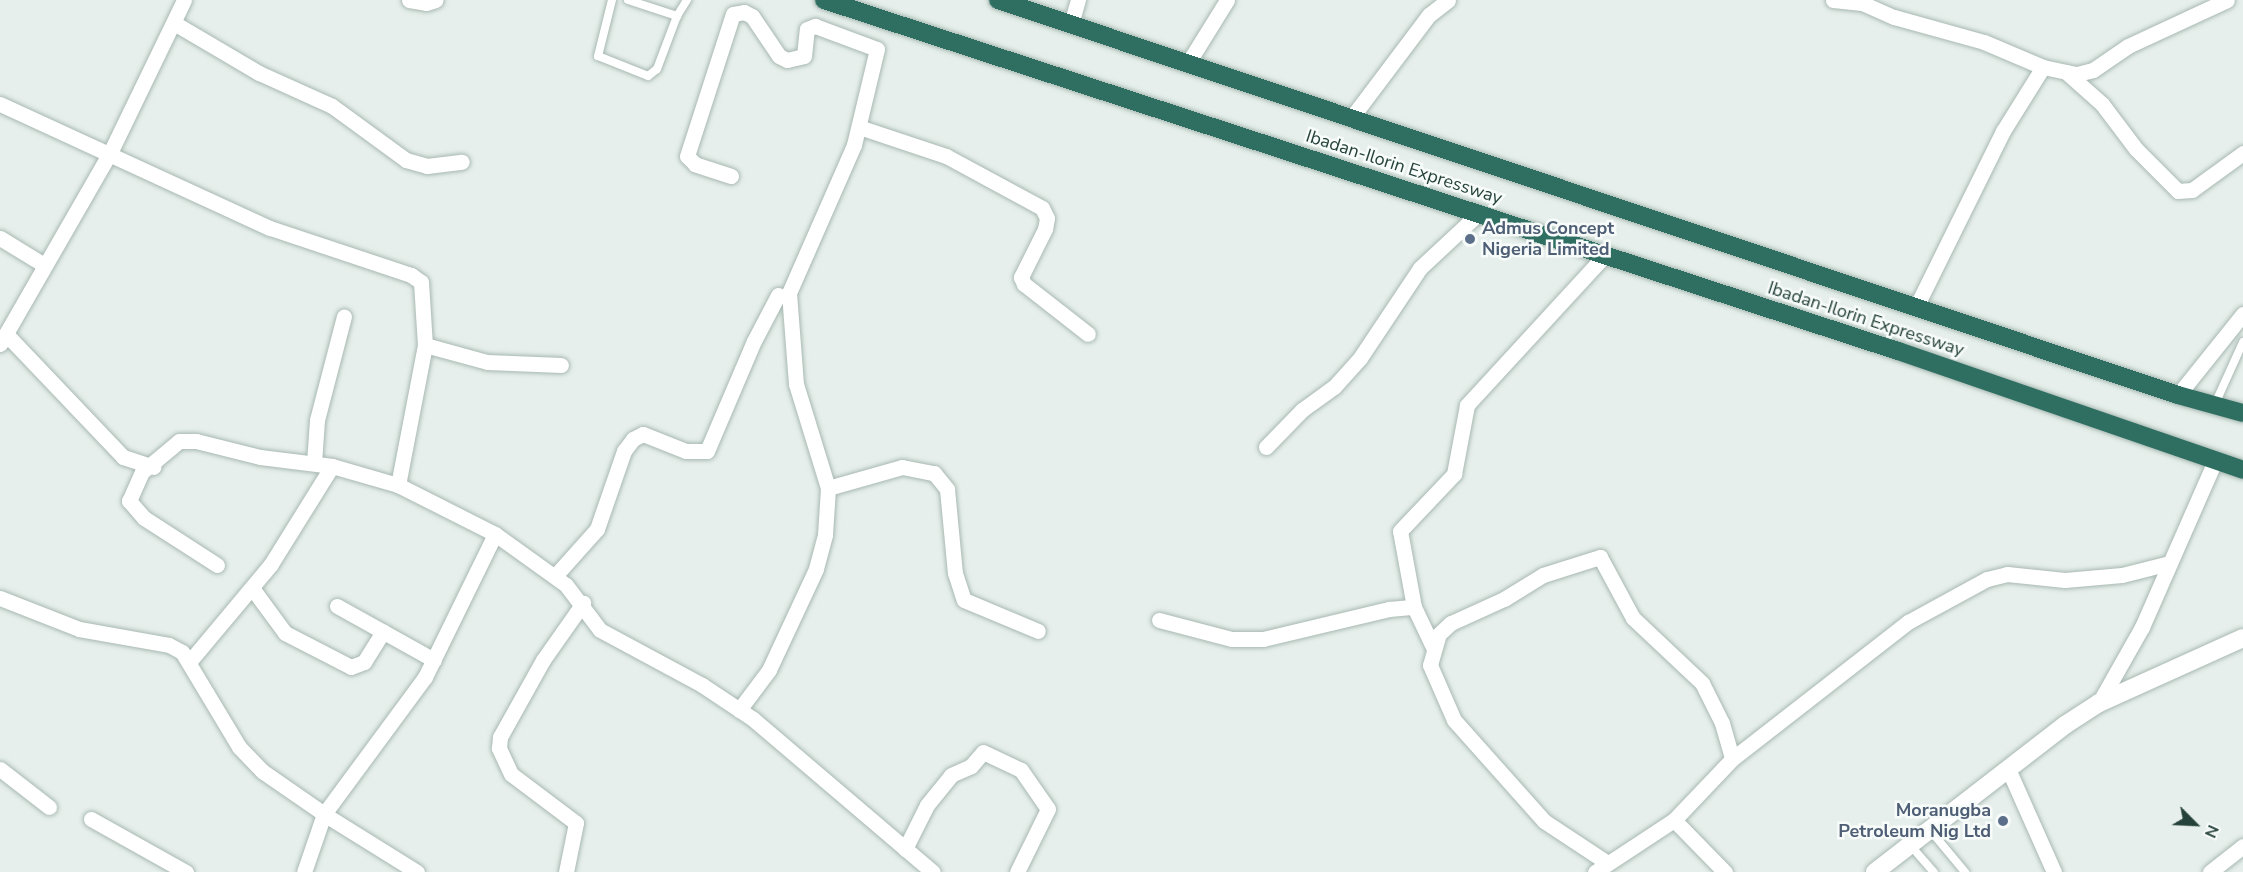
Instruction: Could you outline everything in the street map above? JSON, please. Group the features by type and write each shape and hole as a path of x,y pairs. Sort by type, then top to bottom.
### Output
{"highway":[{"name":"Ibadan-Ilorin Expressway","path":"824,0 1605,255 2243,470"},
{"name":"Ibadan-Ilorin Expressway","path":"998,0 1917,305 2178,395 2243,413"}],"street":[{"path":"153,467 123,457 3,339 110,153 184,0"},
{"path":"409,0 436,0"},
{"path":"1071,24 1078,0"},
{"path":"1188,63 1227,0"},
{"path":"1352,117 1429,15 1448,0"},
{"path":"1833,0 1862,3 1894,17 1984,42 2043,67 2077,74 2093,70 2128,46 2227,0"},
{"path":"730,176 695,164 687,156 733,14 744,12 752,16 779,56 787,60 804,56 807,29 815,26 877,49 859,127 789,293 796,384 828,488 825,535 816,569 769,670 739,710"},
{"path":"174,23 259,73 332,106 406,160 427,166 462,162"},
{"path":"1917,305 2003,131 2043,67"},
{"path":"2066,72 2102,104 2136,149 2178,191 2192,190 2243,153"},
{"path":"0,104 289,236 411,275 421,282 424,292 425,345 399,485"},
{"path":"859,127 946,156 1042,208 1047,218 1045,229 1021,277 1024,284 1088,334"},
{"path":"1266,447 1302,410 1334,387 1360,358 1420,268 1478,214"},
{"path":"0,238 44,265"},
{"path":"1433,646 1414,607 1400,531 1454,474 1467,405 1605,255"},
{"path":"555,576 597,529 624,451 633,439 644,434 686,452 708,451 753,341 778,296"},
{"path":"2178,395 2243,314"},
{"path":"314,463 317,420 344,316"},
{"path":"425,345 487,362 561,364"},
{"path":"217,565 144,518 129,501 142,472 153,467 179,441 196,441 260,457 332,466 399,485 495,534 555,576 583,603 600,630 739,710 933,872"},
{"path":"2099,703 2142,627 2215,461"},
{"path":"189,661 252,588 332,466"},
{"path":"828,488 902,467 934,473 947,489 955,573 964,600 1038,631"},
{"path":"304,872 324,814 434,660 495,534"},
{"path":"1732,759 1722,723 1702,683 1633,618 1600,557 1543,575 1504,599 1451,624 1439,634 1433,646 1430,665 1454,720 1544,821 1601,867 1674,820 1732,759 1908,622 1987,579 2007,574 2076,579 2122,575 2169,563"},
{"path":"252,588 285,633 351,666 364,662 382,631"},
{"path":"0,598 79,629 169,645 182,652 239,747 262,771 324,814 417,872"},
{"path":"566,872 576,823 511,774 499,748 500,737 543,660 583,603"},
{"path":"337,606 434,660"},
{"path":"1159,620 1232,639 1263,639 1414,607"},
{"path":"1875,872 1929,829 2099,703 2243,638"},
{"path":"905,849 927,805 951,775 971,766 983,752 1021,770 1048,809 1017,872"},
{"path":"0,769 49,807"},
{"path":"2008,771 2054,872"},
{"path":"91,819 186,872"},
{"path":"1674,820 1725,872"},
{"path":"2210,872 2243,846"}],"lane":[{"path":"612,0 598,56 648,76 657,69 677,16 687,0"},
{"path":"628,0 677,16"},
{"path":"2215,404 2243,342"},
{"path":"1929,829 1965,872"},
{"path":"1910,844 1934,872"}],"place":[{"name":"Admus Concept Nigeria Limited","path":"1470,239"},
{"name":"Moranugba Petroleum Nig Ltd","path":"2003,821"}]}
